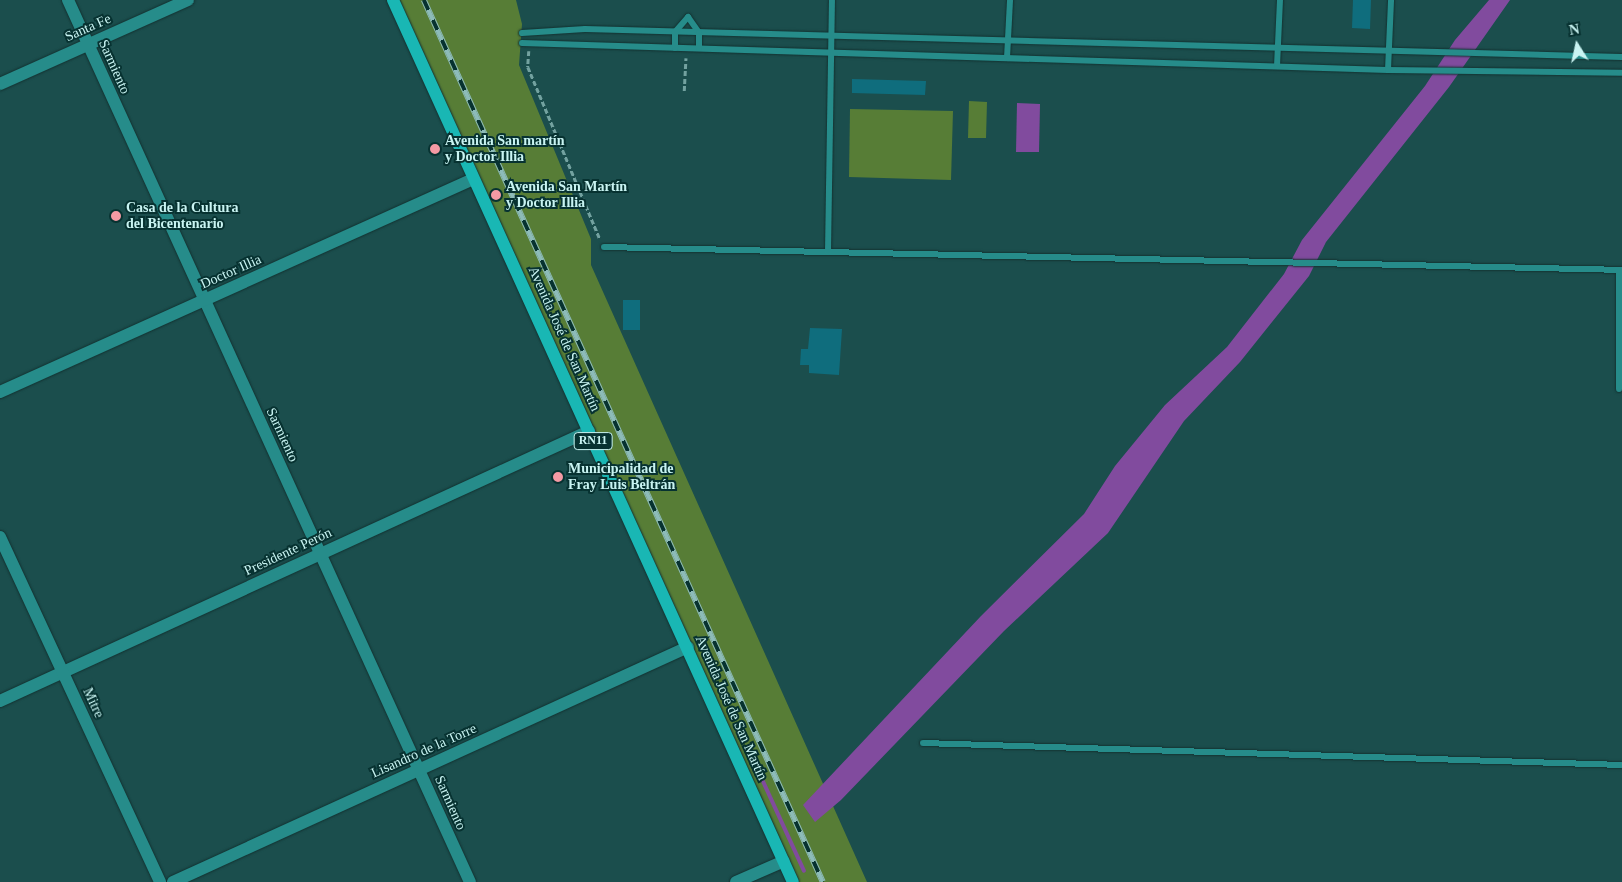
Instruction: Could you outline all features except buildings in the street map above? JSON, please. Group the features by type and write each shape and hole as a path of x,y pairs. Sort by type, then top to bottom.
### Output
{"main road":[{"name":"Avenida José de San Martín","path":"393,0 793,882"}],"street":[{"name":"Sarmiento","path":"68,0 470,882"},
{"name":"Santa Fe","path":"0,84 188,0"},
{"name":"Doctor Illia","path":"0,392 473,179"},
{"name":"Presidente Perón","path":"0,701 589,431"},
{"name":"Mitre","path":"0,537 160,882"},
{"name":"Lisandro de la Torre","path":"173,882 688,648"},
{"path":"736,882 784,861"}],"lane":[{"path":"828,252 832,0"},
{"path":"1008,58 1010,0"},
{"path":"1277,66 1280,0"},
{"path":"1388,70 1390,0"},
{"path":"674,48 675,32 688,17 699,33 700,48"},
{"path":"522,33 585,29 1622,57"},
{"path":"522,43 1388,70 1622,73"},
{"path":"604,247 1620,270 1619,389"},
{"path":"923,743 1622,765"}],"path":[{"path":"529,43 528,67 604,247"},
{"path":"684,91 686,48"}],"green space":[{"path":"393,0 516,0 522,24 519,65 591,239 591,265 867,882 793,882"},
{"path":"969,101 987,102 986,138 968,138"},
{"path":"850,109 953,111 951,180 849,177"}],"shaded area":[{"path":"1489,0 1510,0 1449,87 1326,242 1309,276 1240,362 1184,421 1108,533 1004,631 841,800 815,822 803,805 981,616 1084,514 1115,466 1165,405 1227,347 1284,274 1302,240 1425,86 1455,40"},
{"path":"1017,103 1040,104 1039,152 1016,152"}],"waterway":[{"path":"761,777 804,871"}],"railway":[{"path":"424,0 823,882"}],"place":[{"name":"Avenida San martín y Doctor Illia","path":"435,149"},
{"name":"Avenida San Martín y Doctor Illia","path":"496,195"},
{"name":"Casa de la Cultura del Bicentenario","path":"116,216"},
{"name":"Municipalidad de Fray Luis Beltrán","path":"558,477"}]}
